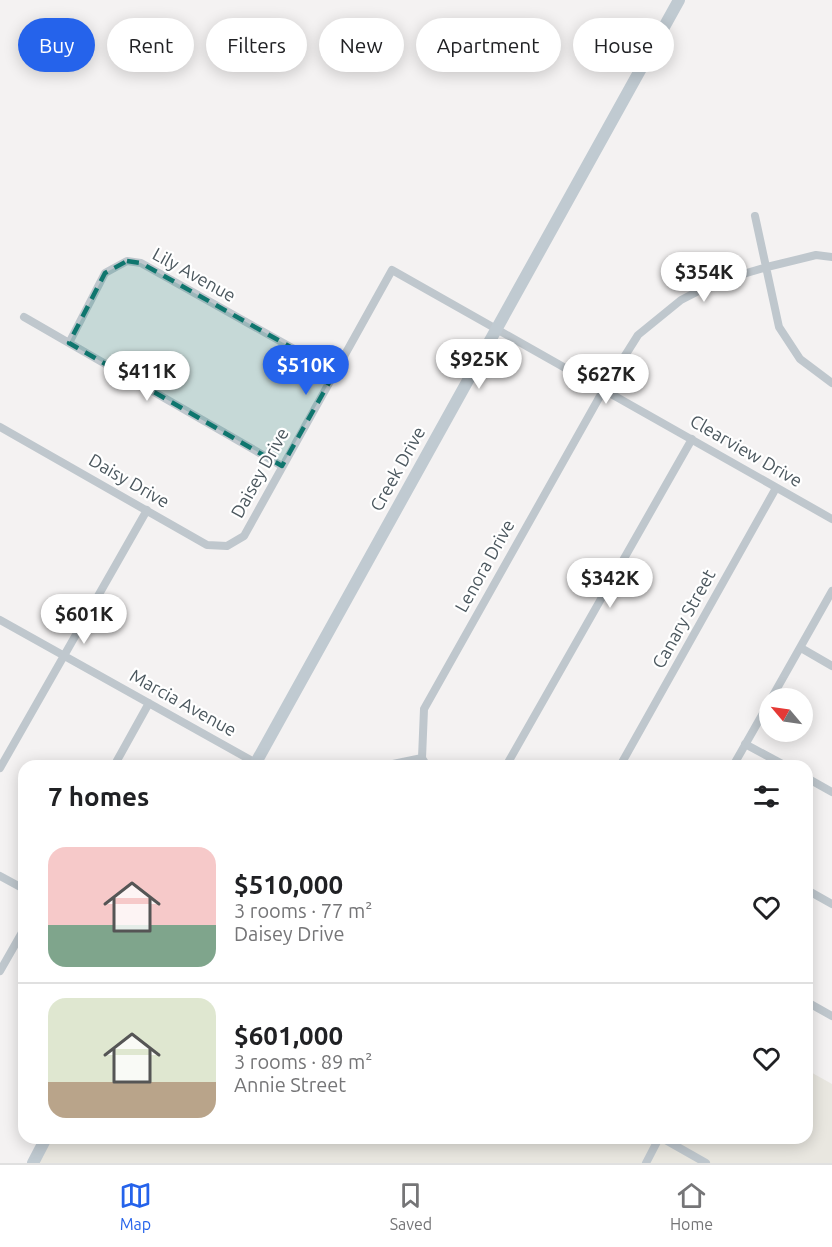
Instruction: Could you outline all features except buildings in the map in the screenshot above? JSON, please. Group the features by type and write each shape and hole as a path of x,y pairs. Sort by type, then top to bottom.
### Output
{"street":[{"name":"Creek Drive","path":"258,760 679,0"},
{"path":"755,216 778,327 800,359 832,383"},
{"name":"Lenora Drive","path":"425,760 424,709 604,389 638,335 681,300 716,282 816,255 832,257"},
{"name":"Lily Avenue","path":"69,343 105,273 127,261 141,263 335,372"},
{"name":"Clearview Drive","path":"392,270 832,519"},
{"name":"Daisey Drive","path":"244,536 392,270"},
{"path":"24,317 282,466"},
{"name":"Daisy Drive","path":"0,427 207,545 227,546 244,536"},
{"path":"509,760 692,439"},
{"name":"Canary Street","path":"623,760 776,488"},
{"path":"0,768 147,510"},
{"path":"777,688 832,591"},
{"name":"Marcia Avenue","path":"0,620 246,760"},
{"path":"801,648 832,666"},
{"path":"117,760 149,703"},
{"path":"736,760 759,719"},
{"path":"745,744 775,760"},
{"path":"813,781 832,792"},
{"path":"0,876 18,886"},
{"path":"813,893 832,904"},
{"path":"0,971 18,940"},
{"path":"813,1005 832,1016"},
{"path":"33,1163 43,1144"},
{"path":"646,1163 657,1144"},
{"path":"672,1144 706,1163"}],"highlighted area":[{"path":"127,261 141,263 335,372 282,466 69,343 105,273"}],"shaded area":[{"path":"813,1073 832,1084 832,1163 33,1163 43,1144 813,1144"}]}
